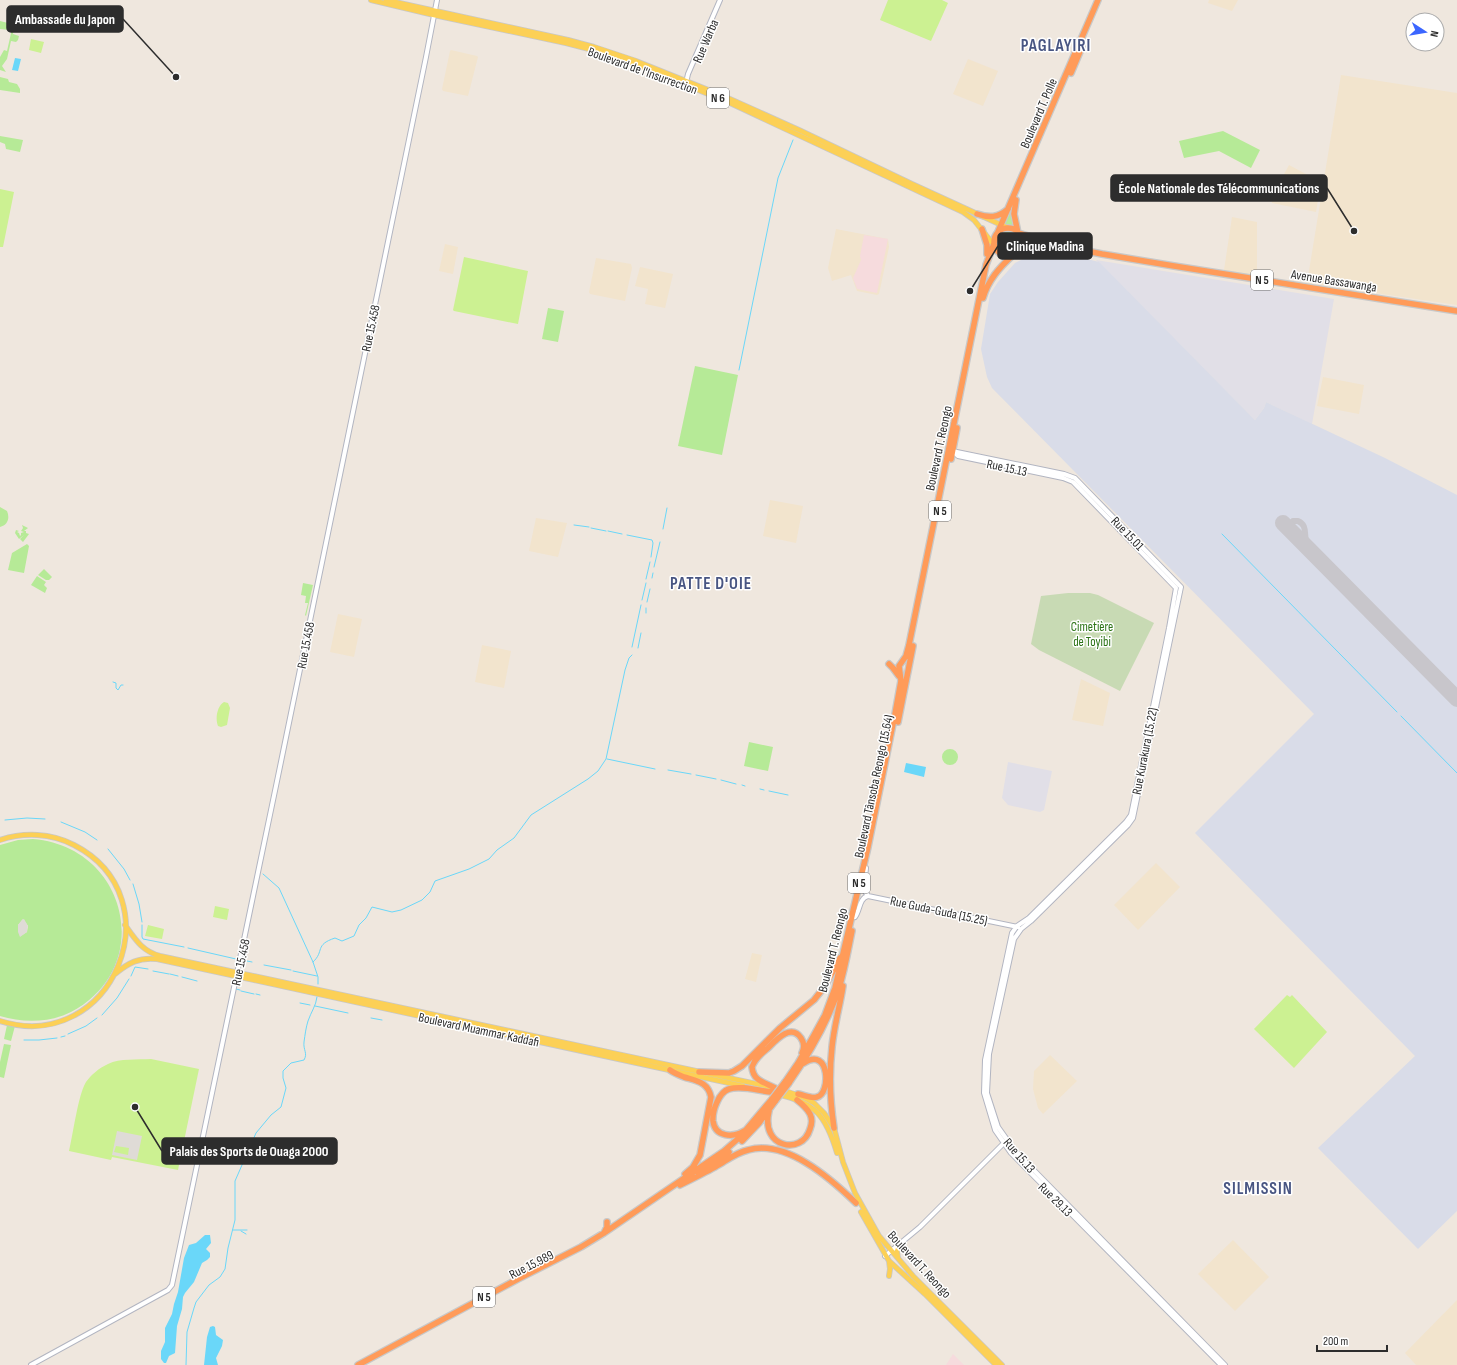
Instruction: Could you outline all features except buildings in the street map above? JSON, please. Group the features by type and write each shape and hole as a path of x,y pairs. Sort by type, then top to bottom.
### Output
{"highway":[{"name":"Boulevard T. Polle","path":"993,243 1098,0"},
{"name":"Boulevard T. Polle","path":"1018,232 1014,214 1015,203 1102,0"},
{"name":"N 6","path":"977,214 985,217 992,217 1009,208"},
{"name":"N 5","path":"1008,228 1018,232 1021,238 1022,244 1019,251 1014,254"},
{"path":"1008,228 1001,230 993,243 1005,255 1014,254"},
{"name":"N 5","path":"982,229 993,243"},
{"name":"Avenue Bassawanga","path":"1018,232 1066,247 1174,266 1457,311"},
{"name":"Boulevard T. Reongo","path":"902,663 909,645 986,265 993,243"},
{"name":"Avenue Bassawanga","path":"1014,254 1037,247 1066,247"},
{"name":"Boulevard Tânsoba Reongo (15.64)","path":"845,958 909,668 984,294 987,286 996,273 1014,254"},
{"path":"900,688 898,674 889,664 898,662 906,656"},
{"name":"N 5","path":"901,671 899,668 902,663"},
{"path":"901,671 904,673 909,668 907,663 902,663"},
{"name":"Boulevard T. Reongo","path":"774,1100 800,1064 814,1036 829,1004 845,958 900,688 901,671"},
{"path":"699,1072 729,1073 742,1066 780,1028 814,1000 845,958"},
{"path":"832,1131 830,1074 832,1046 845,958"},
{"path":"773,1090 754,1076 752,1067 756,1059 779,1037 786,1033 792,1032 799,1036 804,1044 800,1064"},
{"path":"798,1097 816,1098 825,1090 823,1063 815,1059 808,1060 800,1064"},
{"path":"670,1070 684,1077 703,1083 709,1090 711,1097 700,1155 693,1167 679,1183"},
{"path":"754,1123 735,1136 724,1135 718,1131 713,1121 719,1099 728,1089 738,1088 773,1090"},
{"path":"771,1107 767,1125 774,1139 787,1145 798,1143 806,1137 812,1124 809,1113 798,1097"},
{"name":"N 5","path":"679,1183 718,1160 742,1141 759,1123 771,1107 774,1100"},
{"name":"N 5","path":"358,1365 518,1279 568,1255 604,1233 724,1151 754,1123 774,1100"},
{"path":"679,1183 717,1166 739,1153 747,1150 764,1148 781,1151 803,1162 838,1186 856,1203"},
{"name":"Rue 15.989","path":"366,1365 519,1282 579,1252 679,1183"},
{"path":"604,1233 609,1222 619,1223"}],"main road":[{"name":"Boulevard de l'Insurrection","path":"371,0 529,31 588,45 636,61 770,121 963,212 972,218 982,229"},
{"name":"Boulevard de l'Insurrection","path":"386,0 434,13"},
{"name":"Rue 15.458","path":"31,1365 169,1290 174,1278 437,0"},
{"name":"Rue Warba","path":"686,83 721,0"},
{"name":"Boulevard de l'Insurrection","path":"686,83 799,130 1008,228"},
{"path":"950,445 952,451"},
{"name":"Rue 15.13","path":"952,451 958,456 1064,476"},
{"name":"Rue 15.01","path":"1064,476 1075,478 1179,585 1181,589"},
{"name":"Rue 15.01","path":"1064,476 1075,484 1173,584"},
{"name":"Rue Kurakura (15.22)","path":"1058,892 1130,817 1176,592 1176,588 1173,584"},
{"name":"Rue Kurakura (15.22)","path":"1058,892 1134,818 1181,589"},
{"path":"0,840 22,835 45,836 68,842 85,852 100,865 113,882 122,905 125,925 123,950 115,974 106,988 95,1000 80,1012 66,1019 50,1024 33,1026 0,1021"},
{"path":"855,917 862,900 865,896 868,896 864,890 866,868"},
{"name":"Rue 15.13","path":"1058,892 1019,927 1014,939 988,1063 987,1093 998,1127 1005,1142 1024,1162 1225,1365"},
{"name":"Rue Guda-Guda (15.25)","path":"868,896 1019,927"},
{"name":"Boulevard Muammar Kaddafi","path":"125,925 139,944 151,953 237,974 670,1070 773,1090"},
{"name":"Boulevard Muammar Kaddafi","path":"115,974 132,962 152,958 237,974 699,1072 773,1090 814,1103 828,1118"},
{"name":"Boulevard Muammar Kaddafi","path":"798,1097 816,1111 832,1131"},
{"name":"Boulevard T. Reongo","path":"828,1118 855,1193 875,1231 891,1251 1002,1365"},
{"name":"Boulevard T. Reongo","path":"832,1131 840,1162 856,1203 885,1256 996,1365"},
{"path":"885,1256 920,1227 1005,1142"},
{"name":"Rue 29.13","path":"1005,1142 1011,1153 1066,1210 1221,1365"},
{"path":"898,1258 897,1252 899,1245"},
{"path":"889,1261 889,1276"}],"shaded area":[{"path":"1209,0 1238,0 1232,11 1208,3"},
{"path":"451,50 478,57 468,96 443,91 442,89"},
{"path":"968,59 998,71 983,106 953,94"},
{"path":"1341,75 1457,93 1457,305 1307,283"},
{"path":"1289,165 1321,182 1316,212 1272,203 1271,198"},
{"path":"1232,217 1257,222 1257,271 1253,275 1224,270"},
{"path":"836,229 888,239 889,247 879,294 877,295 857,291 851,275 832,281 828,268"},
{"path":"864,235 888,239 877,293 857,289 853,278 861,260 860,256"},
{"path":"445,244 458,247 453,274 439,271"},
{"path":"1054,255 1075,256 1099,262 1255,420 1264,408 1266,402 1385,458 1457,495 1457,1211 1418,1249 1318,1148 1415,1056 1195,833 1314,714 992,388 987,377 981,349 990,294 998,282 1015,263 1023,259"},
{"path":"596,258 631,264 632,268 625,301 590,294 589,292"},
{"path":"1096,260 1334,299 1312,424 1266,402 1264,408 1255,420"},
{"path":"640,267 673,274 665,308 645,304 648,289 635,286"},
{"path":"1323,377 1364,385 1359,414 1317,406"},
{"path":"770,500 803,506 796,543 763,536"},
{"path":"536,518 567,523 558,557 529,551"},
{"path":"338,614 362,619 354,657 330,652"},
{"path":"482,645 511,651 504,688 475,682"},
{"path":"1081,679 1110,693 1103,726 1072,720"},
{"path":"1008,762 1052,771 1044,810 1040,812 1008,805 1002,798"},
{"path":"1156,863 1180,887 1138,930 1114,905"},
{"path":"24,919 28,926 27,932 20,937 18,925"},
{"path":"752,953 762,955 756,982 745,979"},
{"path":"1050,1055 1077,1081 1043,1114 1038,1108 1033,1089 1034,1071"},
{"path":"117,1131 142,1136 137,1160 112,1155","holes":["116,1146 129,1148 128,1155 114,1152"]},
{"path":"1233,1240 1269,1277 1235,1311 1198,1274"},
{"path":"1457,1300 1457,1365 1416,1365 1405,1353"},
{"path":"953,1354 964,1365 946,1365"}],"green space":[{"path":"888,0 942,0 948,3 931,41 880,20"},
{"path":"8,20 11,22 10,30 0,29 0,21 8,23"},
{"path":"14,20 16,20 12,38 13,34 19,36 16,42 11,41 7,59 2,66 6,72 0,70 0,57 4,50 7,51"},
{"path":"31,39 44,42 41,53 29,50"},
{"path":"0,77 17,84 20,89 20,93 0,90"},
{"path":"1223,131 1260,150 1251,168 1219,151 1184,158 1179,141"},
{"path":"0,136 23,140 20,152 6,149 5,144 0,142"},
{"path":"0,189 14,192 3,247 0,247"},
{"path":"1012,207 1012,217 1016,229 1004,225"},
{"path":"1008,230 1017,233 1020,242 1017,251 1008,254 999,251 996,242 999,233"},
{"path":"464,257 528,271 518,324 453,310"},
{"path":"548,308 564,311 558,342 542,339"},
{"path":"695,366 738,375 722,455 678,446"},
{"path":"0,507 7,511 8,521 5,525 0,527"},
{"path":"22,525 28,528 24,531 29,534 23,542 20,539 24,535 19,539 15,533 16,530 19,531 17,532 20,536 21,533 24,532 21,531 23,528"},
{"path":"27,544 29,546 24,573 8,570 12,553"},
{"path":"44,569 52,577 49,580 46,580 38,575"},
{"path":"37,576 46,582 44,585 47,588 45,593 31,585"},
{"path":"303,583 313,585 306,616 308,603 305,603 306,596 301,595"},
{"name":"Cimetière de Toyibi","path":"1068,593 1090,593 1098,595 1154,623 1120,691 1039,650 1031,644 1041,596"},
{"path":"224,702 228,703 230,708 227,725 221,727 218,726 217,716 220,706"},
{"path":"749,742 773,747 768,771 744,766"},
{"path":"947,749 953,749 958,754 956,763 953,765 947,765 942,760 942,754"},
{"path":"33,839 65,847 91,863 109,885 120,912 121,940 114,967 98,992 71,1012 63,1016 45,1020 27,1021 0,1016 0,845 18,840","holes":["23,919 28,926 27,932 20,936 18,925"]},
{"path":"215,906 229,909 227,920 213,917"},
{"path":"148,925 164,929 162,939 145,936"},
{"path":"1287,995 1290,997 1292,995 1327,1032 1294,1068 1254,1029"},
{"path":"7,1025 15,1026 11,1041 4,1039"},
{"path":"4,1044 11,1045 4,1078 0,1077 0,1062"},
{"path":"151,1059 199,1069 178,1170 112,1157 111,1160 69,1151 83,1088 90,1077 101,1068 113,1062 123,1060"}],"water":[{"path":"15,58 21,59 18,71 12,70"},
{"path":"906,763 926,767 924,777 904,772"},
{"path":"205,1235 210,1235 211,1243 206,1249 210,1253 210,1257 202,1263 194,1282 183,1297 182,1309 177,1326 175,1353 169,1356 166,1363 164,1363 161,1359 161,1351 165,1342 165,1328 172,1314 178,1292 184,1258 189,1245 196,1243"},
{"path":"210,1327 215,1327 216,1335 223,1340 222,1346 216,1358 218,1365 204,1365 207,1337"}],"waterway":[{"path":"739,370 778,178 793,140"},
{"path":"663,529 667,508"},
{"path":"574,525 589,527"},
{"path":"591,528 606,531"},
{"path":"608,531 622,534"},
{"path":"1222,534 1397,712"},
{"path":"627,535 652,540 651,557"},
{"path":"654,567 660,542"},
{"path":"646,579 650,562"},
{"path":"652,578 653,573"},
{"path":"642,600 646,583"},
{"path":"647,602 650,589"},
{"path":"632,647 641,605"},
{"path":"646,608 646,613"},
{"path":"638,648 641,633"},
{"path":"313,962 319,955 324,943 335,938 342,941 354,936 359,925 366,918 372,907 392,912 401,910 422,900 430,892 435,881 469,869 489,859 497,850 514,838 531,815 598,771 606,759 625,670 629,658 632,655"},
{"path":"113,682 116,683 116,688 118,690 121,685 123,685"},
{"path":"1401,716 1457,773"},
{"path":"607,759 655,769"},
{"path":"668,770 691,774"},
{"path":"696,775 716,779"},
{"path":"721,780 736,784"},
{"path":"760,789 764,790"},
{"path":"769,791 788,795"},
{"path":"5,820 27,818 45,819"},
{"path":"61,822 85,832 97,840"},
{"path":"108,849 124,869 130,880"},
{"path":"263,874 279,888 313,962 318,977 318,984"},
{"path":"133,884 139,904 142,922"},
{"path":"142,925 143,939 184,947"},
{"path":"188,948 236,959"},
{"path":"242,960 252,962"},
{"path":"264,965 291,970"},
{"path":"131,976 135,967 148,969"},
{"path":"153,971 169,974"},
{"path":"293,971 317,976"},
{"path":"170,974 178,976"},
{"path":"182,977 197,981"},
{"path":"102,1015 117,998 129,979"},
{"path":"236,989 240,990"},
{"path":"241,991 254,994"},
{"path":"256,994 260,995"},
{"path":"186,1365 187,1332 196,1302 209,1285 220,1277 225,1269 228,1248 235,1220 235,1181 256,1133 271,1115 281,1107 286,1088 283,1078 283,1071 291,1063 304,1060 305,1058 304,1045 306,1028 317,997"},
{"path":"300,1003 310,1005"},
{"path":"315,1006 348,1013"},
{"path":"68,1034 86,1026 97,1018"},
{"path":"371,1018 382,1020"},
{"path":"61,1037 65,1036"},
{"path":"24,1040 57,1038"},
{"path":"233,1230 247,1230"},
{"path":"241,1231 246,1234"}],"taxiway":[{"path":"1300,540 1293,538 1289,533 1288,528 1293,521 1298,521 1303,525 1305,529 1306,543 1310,550"}],"runway":[{"path":"1283,523 1457,699"}],"place":[{"name":"Ambassade du Japon","path":"176,77"},
{"name":"École Nationale des Télécommunications","path":"1354,231"},
{"name":"Clinique Madina","path":"970,291"},
{"name":"Palais des Sports de Ouaga 2000","path":"135,1107"}],"district":[{"name":"PAGLAYIRI","path":"1056,45"},
{"name":"PATTE D'OIE","path":"711,583"},
{"name":"SILMISSIN","path":"1258,1188"}]}
